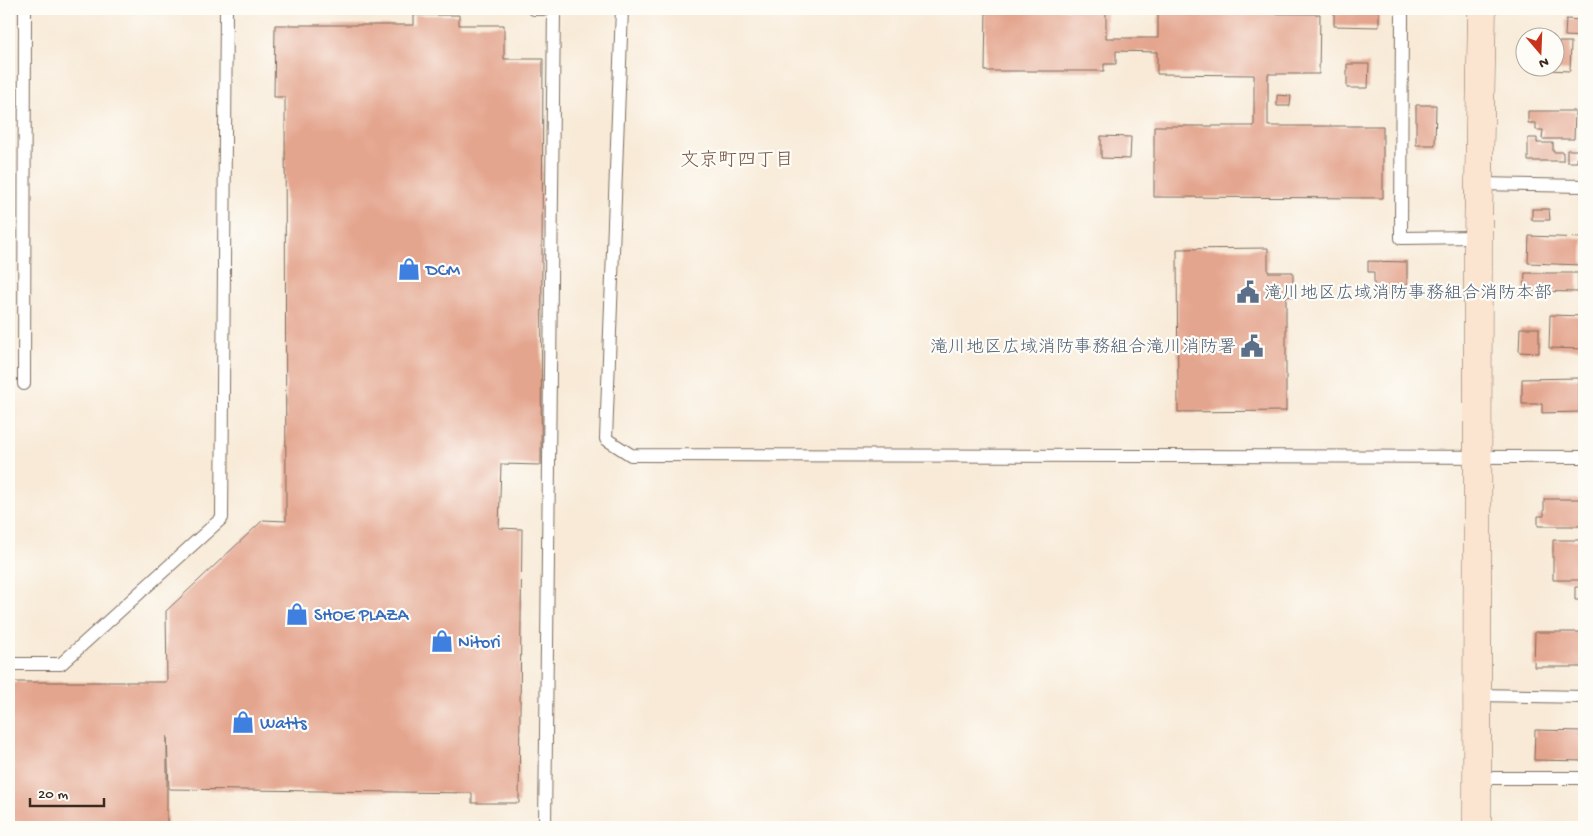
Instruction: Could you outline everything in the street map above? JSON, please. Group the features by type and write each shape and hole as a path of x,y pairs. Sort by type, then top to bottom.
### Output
{"street":[{"path":"1477,827 1478,238 1482,9"}],"lane":[{"path":"24,384 26,9"},
{"path":"9,664 61,664 222,518 226,9"},
{"path":"534,9 554,9 545,827"},
{"path":"622,9 606,439 630,454 1584,457"},
{"path":"1402,9 1401,238 1478,238"},
{"path":"1479,184 1584,186"},
{"path":"1477,695 1584,697"},
{"path":"1477,778 1584,778"}],"building":[{"path":"986,9 1106,9 1106,38 1158,38 1158,13 1320,14 1319,74 1268,74 1268,126 1383,126 1383,198 1154,197 1154,126 1254,126 1254,75 1157,74 1157,52 1116,51 1116,64 1104,64 1104,71 985,71"},
{"path":"1334,9 1379,9 1379,27 1334,26"},
{"path":"1582,14 1584,14 1584,37 1566,36 1566,19 1582,20"},
{"path":"414,15 459,15 459,25 504,25 504,59 543,59 541,465 501,464 499,528 522,529 519,803 472,803 472,793 169,789 167,736 167,827 9,827 9,682 167,682 166,611 263,520 286,521 285,97 274,97 275,25 414,25"},
{"path":"1566,42 1571,42 1570,71 1566,71"},
{"path":"1347,64 1369,64 1368,88 1347,88"},
{"path":"1277,95 1291,96 1290,106 1277,106"},
{"path":"1416,105 1436,105 1435,145 1416,145"},
{"path":"1528,111 1575,111 1574,139 1542,139 1543,130 1536,130 1536,123 1528,123"},
{"path":"1101,136 1131,137 1130,159 1101,158"},
{"path":"1528,138 1537,138 1537,143 1553,143 1553,152 1563,152 1563,161 1528,161"},
{"path":"1567,150 1578,150 1577,162 1567,162"},
{"path":"1532,209 1549,209 1550,220 1532,220"},
{"path":"1529,236 1583,238 1582,265 1528,263"},
{"path":"1268,248 1268,272 1293,272 1293,296 1286,297 1286,411 1178,412 1177,249"},
{"path":"1368,261 1407,262 1407,294 1374,294 1374,272 1368,272"},
{"path":"1525,273 1578,273 1578,292 1524,291"},
{"path":"1550,315 1584,316 1584,349 1549,348"},
{"path":"1520,328 1539,328 1539,353 1519,352"},
{"path":"1579,378 1579,412 1542,413 1542,404 1522,404 1522,379"},
{"path":"1544,499 1584,499 1584,526 1538,526 1538,516 1544,516"},
{"path":"1553,540 1584,540 1584,580 1553,580"},
{"path":"1575,587 1584,587 1584,600 1575,600"},
{"path":"1535,632 1584,632 1584,667 1534,667"},
{"path":"1535,730 1584,731 1584,761 1534,760"}],"place":[{"name":"DCM","path":"409,269"},
{"name":"滝川地区広域消防事務組合消防本部","path":"1248,292"},
{"name":"滝川地区広域消防事務組合滝川消防署","path":"1252,346"},
{"name":"SHOE PLAZA","path":"297,614"},
{"name":"Nitori","path":"442,641"},
{"name":"Watts","path":"243,722"}],"district":[{"name":"文京町四丁目","path":"737,158"}]}
